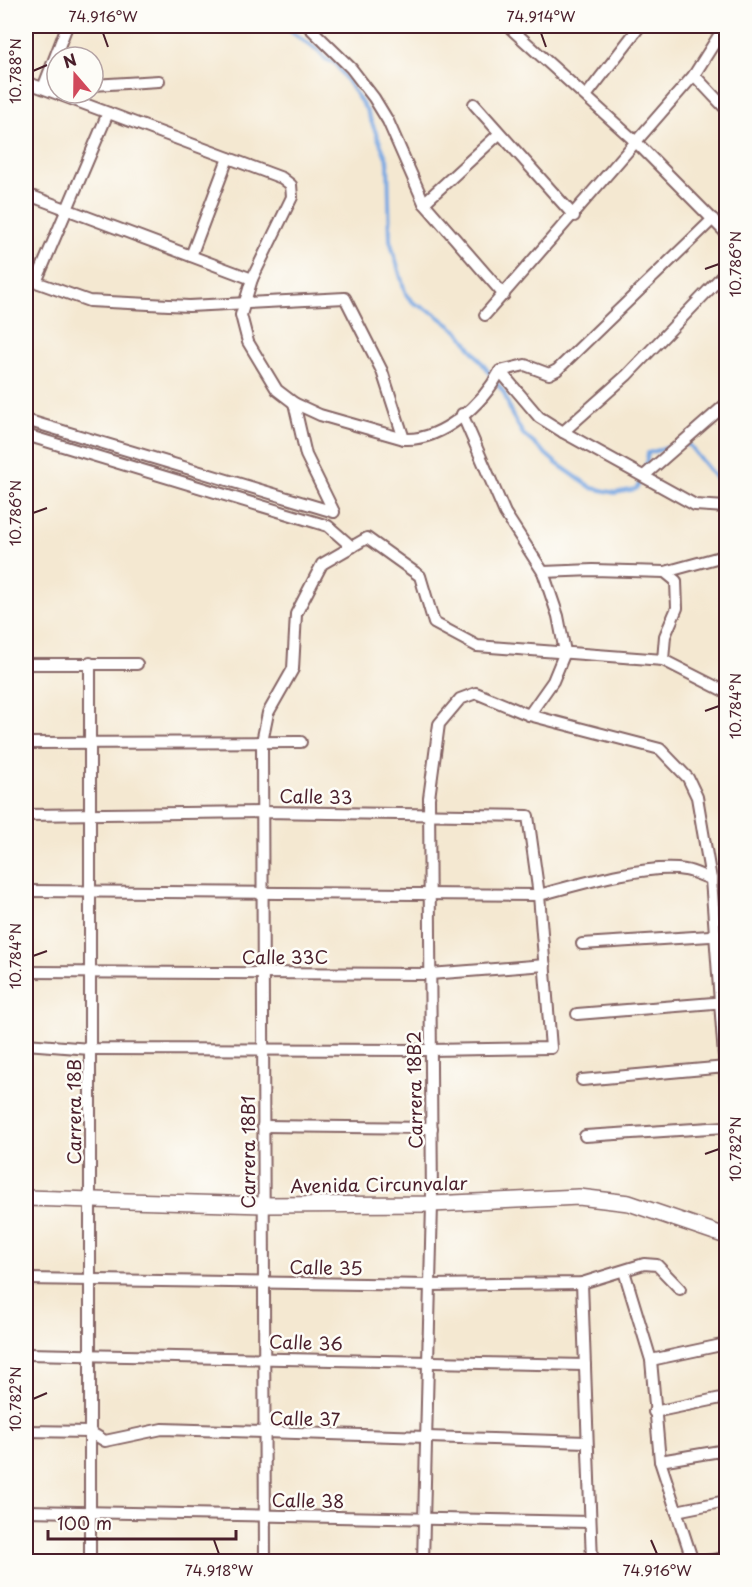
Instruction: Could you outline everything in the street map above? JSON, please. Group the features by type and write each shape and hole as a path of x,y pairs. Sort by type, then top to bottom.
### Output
{"main road":[{"name":"Avenida Circunvalar","path":"26,1198 264,1205 432,1204 579,1197 629,1203 726,1236"}],"street":[{"path":"43,88 67,26"},
{"path":"308,26 351,68 379,105 388,120 424,203 504,296"},
{"path":"508,26 637,142 726,233"},
{"path":"586,96 640,26"},
{"path":"485,315 504,296 694,75 725,26"},
{"path":"694,75 726,109"},
{"path":"105,84 159,81"},
{"path":"26,82 282,178 291,185 292,196 252,279 244,304 241,315 248,342 277,390 294,403 320,415 404,439 417,440 448,427 491,389 500,371 525,365 549,374 557,370 713,219"},
{"path":"474,104 573,216"},
{"path":"108,113 36,282 89,301 189,306 345,298 382,371 404,439"},
{"path":"424,203 499,134"},
{"path":"191,256 228,158"},
{"path":"26,194 252,279"},
{"path":"563,432 627,375 726,272"},
{"path":"500,371 539,417 563,432 645,475 695,505 726,507"},
{"path":"26,420 334,512 306,455 294,403"},
{"path":"645,475 726,404"},
{"path":"462,414 505,513 543,572 558,616 565,652 553,681 529,715"},
{"path":"26,435 328,525 351,546 367,538 420,576 434,623 477,646 663,660 726,692"},
{"name":"Carrera 18B1","path":"265,1562 261,742 268,713 293,669 296,614 322,564 351,546"},
{"path":"543,572 593,570 665,572 720,558 726,560"},
{"path":"663,660 664,636 677,608 676,581 665,572"},
{"name":"Carrera 18B","path":"90,663 90,1562"},
{"path":"26,664 137,664"},
{"name":"Carrera 18B2","path":"423,1562 432,1204 429,1050 429,798 439,724 460,699 476,693 529,715 660,749 688,778 697,797 711,879 723,1002 726,1084"},
{"path":"26,742 301,742"},
{"name":"Calle 33","path":"26,814 262,812 528,816 539,895"},
{"path":"26,891 539,895 586,882 639,872 683,869 711,879"},
{"path":"26,1044 90,1049 551,1048 539,895"},
{"path":"582,944 726,935"},
{"name":"Calle 33C","path":"26,972 430,974 545,965"},
{"path":"577,1014 723,1002"},
{"path":"582,1080 726,1067"},
{"path":"263,1126 432,1128"},
{"path":"585,1136 726,1127"},
{"name":"Calle 35","path":"26,1279 430,1285 582,1283 644,1264 657,1265 680,1289"},
{"path":"624,1271 651,1360 660,1461 693,1562"},
{"path":"582,1283 592,1562"},
{"path":"651,1360 726,1344"},
{"name":"Calle 36","path":"26,1354 585,1365"},
{"path":"654,1412 726,1396"},
{"name":"Calle 37","path":"26,1431 90,1431 105,1441 162,1430 587,1442"},
{"path":"660,1461 726,1450"},
{"path":"676,1511 726,1502"},
{"name":"Calle 38","path":"26,1511 590,1522"},
{"path":"698,1562 726,1558"}],"waterway":[{"path":"283,26 317,50 325,59 335,63 367,111 388,162 390,240 406,295 414,303 434,313 460,333 504,393 512,415 523,434 556,463 592,488 615,493 636,489 642,479"},
{"path":"684,445 689,445 726,491"},
{"path":"645,472 648,453 674,446"}]}
